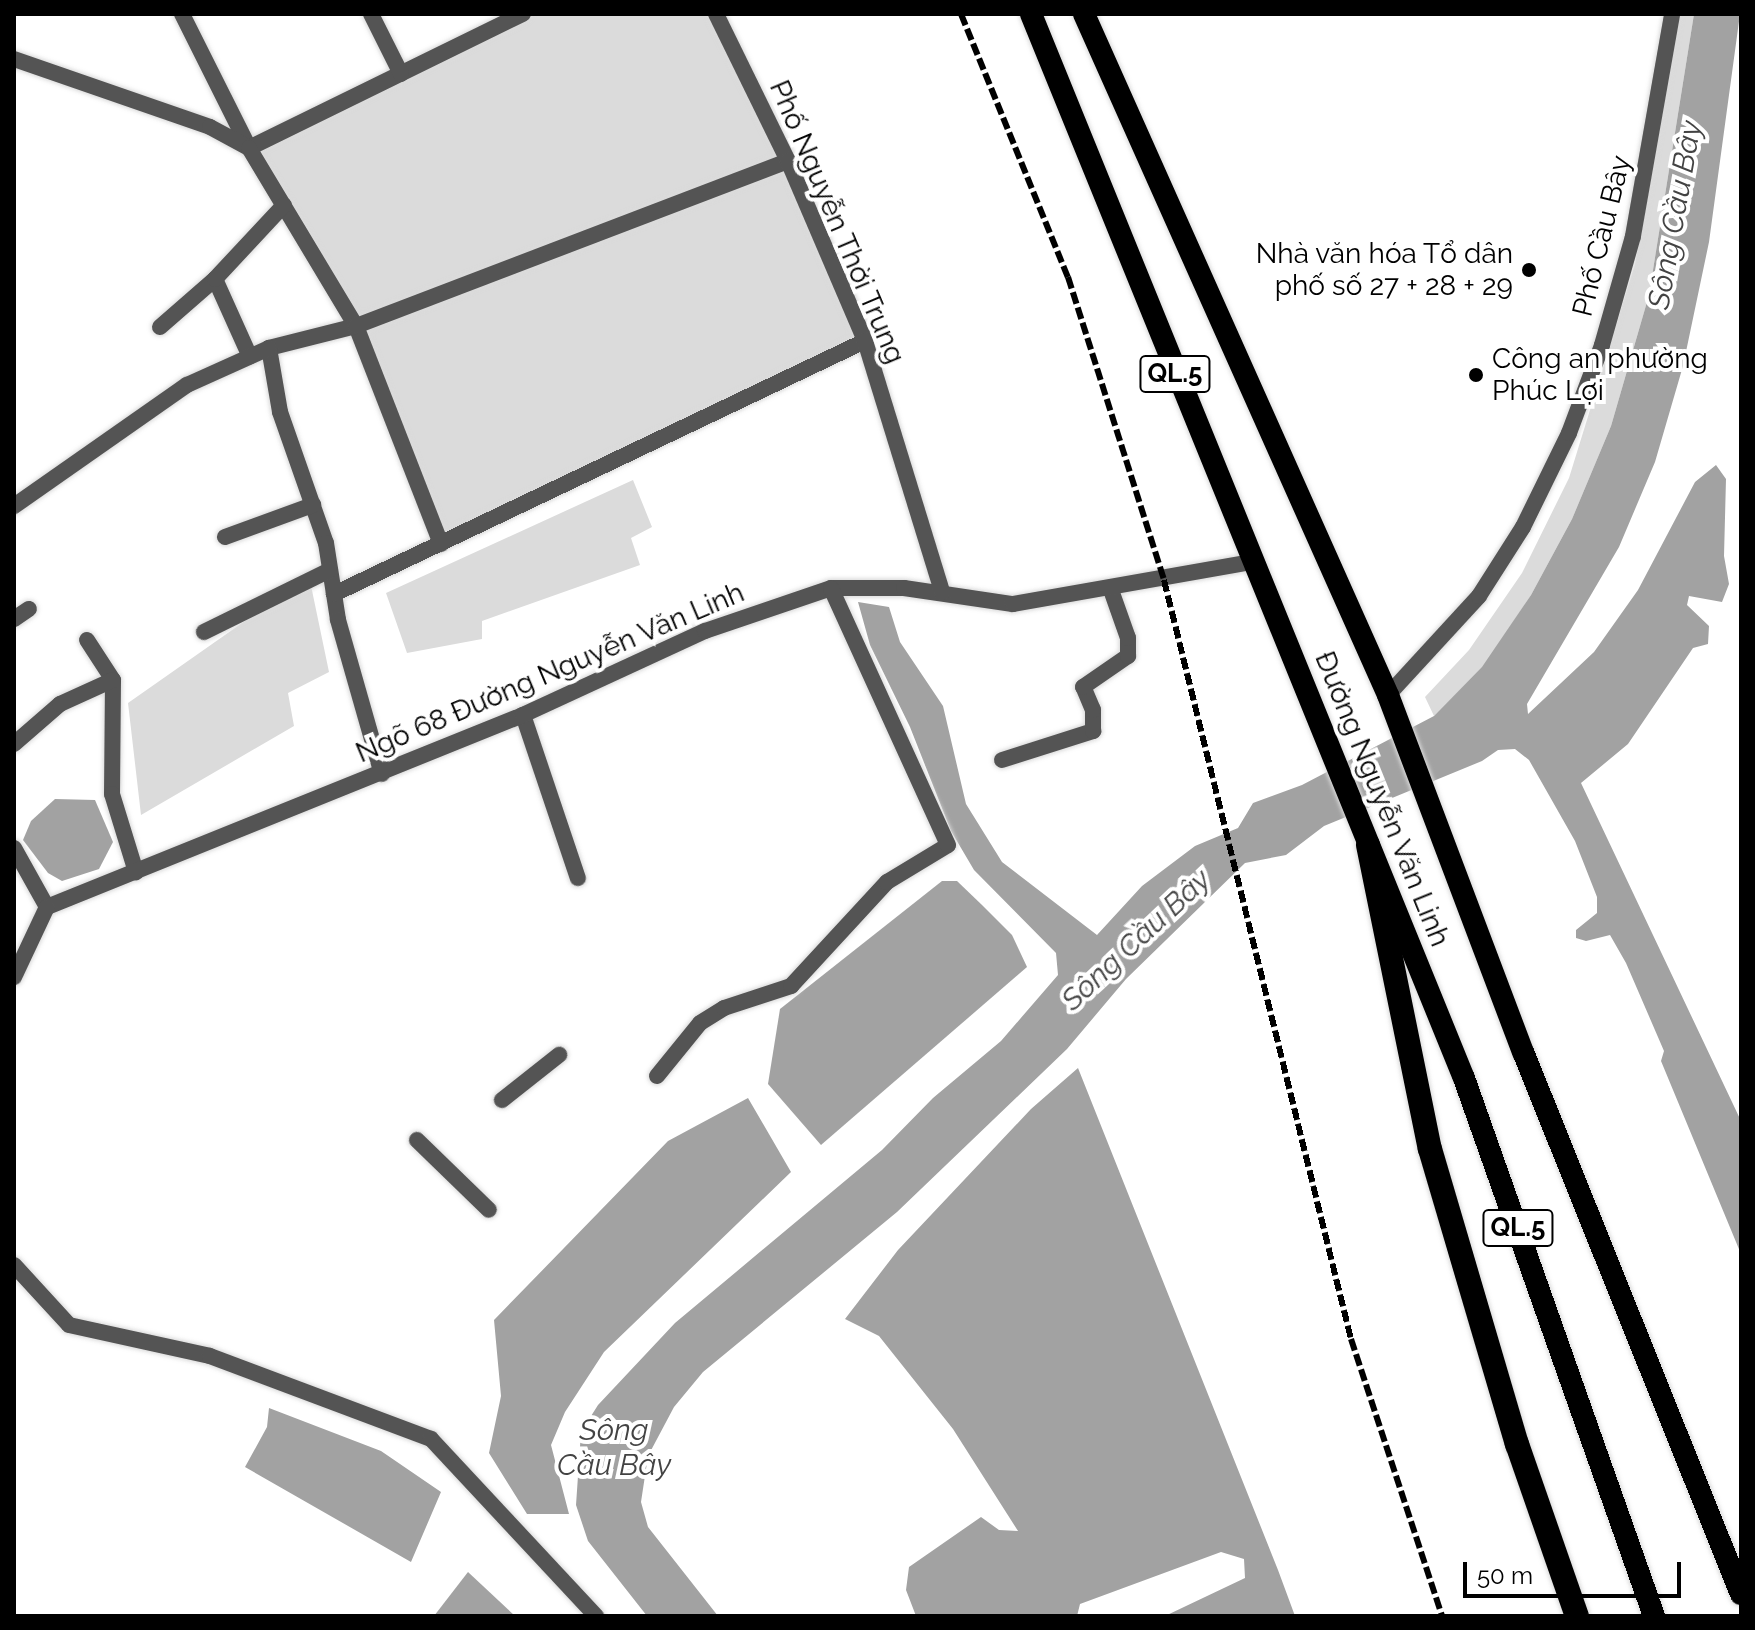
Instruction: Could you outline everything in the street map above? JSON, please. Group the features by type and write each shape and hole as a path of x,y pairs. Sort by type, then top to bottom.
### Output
{"highway":[{"name":"Đường Nguyễn Văn Linh","path":"1031,14 1251,562 1464,1078 1654,1616"},
{"name":"Đường Nguyễn Văn Linh","path":"1084,14 1389,698 1434,820 1741,1594"},
{"path":"1368,845 1430,1149 1517,1444 1577,1616"}],"street":[{"path":"182,14 249,148 356,326 441,544"},
{"path":"371,14 401,74"},
{"path":"249,148 523,14"},
{"name":"Phố Nguyễn Thời Trung","path":"716,14 788,161 865,341 942,592"},
{"name":"Phố Cầu Bây","path":"1389,698 1435,649 1487,584 1523,527 1569,433 1602,345 1633,236 1672,14"},
{"path":"14,59 210,127 249,148"},
{"path":"14,506 187,385 269,348 356,326 788,161"},
{"path":"160,327 215,279 284,205"},
{"path":"215,279 250,357"},
{"path":"334,594 865,341"},
{"path":"269,348 280,412 313,505 358,703 382,774"},
{"path":"225,537 313,505"},
{"name":"Ngõ 68 Đường Nguyễn Văn Linh","path":"47,907 523,715 705,631 831,588 942,592 1013,604 1111,590 1251,562"},
{"path":"204,632 330,570"},
{"path":"657,1076 700,1023 724,1008 791,986 887,882 948,845 831,588"},
{"path":"1002,760 1093,731 1093,710 1083,687 1128,656 1128,638 1111,590"},
{"path":"14,619 29,609"},
{"path":"87,640 113,680 112,794 136,872"},
{"path":"14,744 60,704 113,680"},
{"path":"523,715 578,878"},
{"path":"14,848 47,907 14,977"},
{"path":"502,1100 559,1055"},
{"path":"417,1140 489,1210"},
{"path":"14,1265 69,1325 210,1356 431,1439 596,1616"}],"shaded area":[{"path":"523,14 716,14 865,341 441,544 356,326 249,148"},
{"path":"1679,14 1694,14 1649,295 1611,426 1572,519 1531,595 1483,667 1434,716 1425,697 1469,650 1522,573 1569,478 1635,264"},
{"path":"633,480 652,527 631,538 640,565 482,621 482,639 407,653 386,593"},
{"path":"309,576 329,672 288,693 294,726 141,815 128,703"}],"water":[{"name":"Sông Cầu Bây","path":"1694,14 1740,14 1709,242 1683,366 1655,462 1619,547 1527,704 1528,714 1594,652 1638,590 1695,482 1716,465 1726,479 1724,556 1729,584 1722,602 1689,596 1687,605 1709,626 1708,644 1693,648 1628,744 1581,783 1741,1121 1741,1254 1661,1061 1664,1051 1626,963 1610,935 1586,941 1576,938 1576,930 1597,913 1597,897 1575,841 1529,760 1515,749 1498,750 1482,761 1324,826 1286,855 1245,863 1126,979 1067,1049 897,1212 703,1372 674,1407 648,1456 641,1502 648,1527 718,1616 647,1616 588,1541 576,1505 581,1432 598,1405 675,1323 882,1150 933,1098 1001,1041 1058,975 1056,953 974,870 951,831 910,727 870,645 858,602 889,607 900,642 943,706 966,804 1002,862 1097,935 1142,886 1195,846 1238,828 1253,803 1302,785 1434,716 1482,667 1531,595 1572,519 1611,426 1649,295"},
{"path":"55,799 95,800 113,842 99,869 62,881 48,873 23,840 31,821"},
{"path":"942,881 957,881 1012,935 1027,967 821,1145 768,1084 780,1009"},
{"path":"1078,1068 1295,1616 1165,1616 1245,1578 1244,1559 1221,1552 1080,1604 1077,1616 916,1616 906,1590 909,1567 981,1517 999,1530 1018,1531 953,1429 879,1336 845,1319 898,1250 1031,1109"},
{"path":"748,1098 791,1172 604,1352 565,1412 551,1445 569,1514 527,1514 489,1453 501,1396 494,1320 668,1141"},
{"path":"269,1408 381,1451 441,1492 411,1562 245,1467 267,1427"},
{"path":"468,1572 515,1616 434,1616"}],"railway":[{"path":"961,14 1068,277 1164,580 1351,1339 1442,1616"}],"place":[{"name":"Nhà văn hóa Tổ dân phố số 27 + 28 + 29","path":"1529,270"},
{"name":"Công an phường Phúc Lợi","path":"1476,375"}]}
